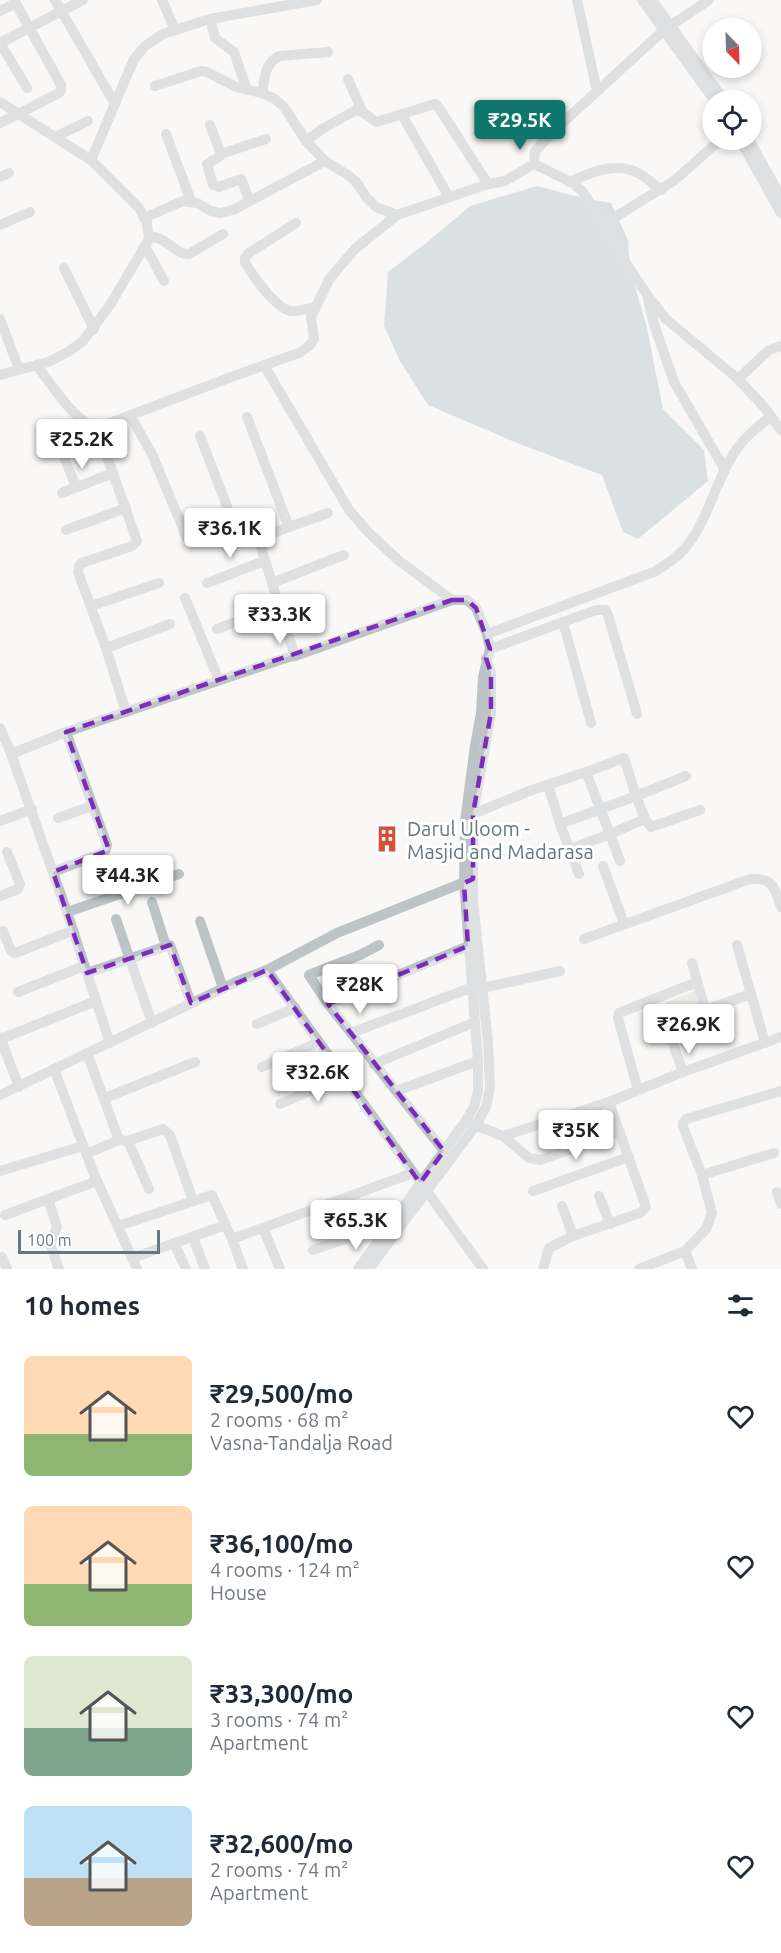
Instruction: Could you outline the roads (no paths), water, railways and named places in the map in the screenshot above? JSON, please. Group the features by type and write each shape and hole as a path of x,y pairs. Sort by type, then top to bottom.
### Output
{"street":[{"path":"55,0 115,104"},
{"path":"27,88 1,41 83,0"},
{"path":"162,0 175,30"},
{"path":"91,160 134,59 145,46 163,34 210,19 317,0"},
{"path":"577,0 597,91"},
{"path":"642,0 668,28 716,90"},
{"path":"652,0 708,90"},
{"path":"534,164 535,151 597,91 668,28 709,0"},
{"path":"0,11 15,2 61,86 59,93 0,123"},
{"path":"210,19 215,38 234,52 247,90"},
{"path":"262,93 268,64 271,60 279,56 328,52"},
{"path":"155,86 201,71 236,87 262,93 284,106 306,141 325,161 348,175 376,207 397,215"},
{"path":"348,79 362,111 373,121 377,122 437,105 488,184"},
{"path":"0,102 57,136 91,160 139,208 147,223 147,241 164,281"},
{"path":"306,141 356,110 362,111"},
{"path":"402,115 449,197"},
{"path":"57,136 88,121"},
{"path":"210,125 221,154"},
{"path":"166,134 191,201"},
{"path":"250,201 241,179 219,187 213,185 207,164 221,154 266,139"},
{"path":"604,224 661,190 709,150"},
{"path":"748,150 773,181 781,213"},
{"path":"755,150 781,197"},
{"path":"144,218 183,201 191,201 220,213 233,210 325,161"},
{"path":"534,164 582,191 624,260 666,319 738,379 781,430"},
{"path":"36,365 76,416 97,428 299,353 314,339 313,312 330,278 355,249 397,215 488,184 505,181 534,164"},
{"path":"569,182 603,168 623,169 636,172 661,190"},
{"path":"0,225 30,212"},
{"path":"296,223 249,253 245,262 273,300 282,307 292,311 313,312"},
{"path":"0,375 48,362 83,341 110,305 147,241 158,237 183,254 189,254 223,234"},
{"path":"64,268 94,329"},
{"path":"648,296 653,321 674,382 725,470"},
{"path":"0,319 19,369"},
{"path":"738,379 768,350 779,346"},
{"path":"264,365 349,510 398,560 452,600"},
{"path":"130,415 152,454 187,538 191,539 244,518 250,518 259,538 264,561 295,656"},
{"path":"487,634 654,572 670,561 688,545 702,523 725,470 742,442 771,416"},
{"path":"247,417 289,527"},
{"path":"97,428 137,537 135,544 82,564 78,572 106,648 126,712"},
{"path":"200,436 233,522"},
{"path":"61,449 76,488"},
{"path":"62,493 113,473"},
{"path":"66,530 126,508"},
{"path":"259,538 328,513"},
{"path":"272,583 344,555"},
{"path":"207,583 264,561"},
{"path":"91,606 159,582"},
{"path":"184,598 219,680"},
{"path":"10,751 16,752 66,732 295,656 452,600 467,600 476,608 487,634 491,673 491,718 473,814 468,881 473,906 478,987 475,1022 478,1092 474,1107 465,1122 369,1269"},
{"path":"217,629 279,606"},
{"path":"488,654 563,622 596,610 605,610 609,615 637,714"},
{"path":"563,622 591,723"},
{"path":"106,648 170,624"},
{"path":"358,1269 374,1261 390,1224 476,1125 486,1107 490,1088 488,1042 468,946 465,821 482,713 483,677 488,654"},
{"path":"0,728 32,809 110,1043"},
{"path":"53,873 105,852 107,845 66,732"},
{"path":"473,814 624,758 636,796 645,819 651,827 700,810"},
{"path":"586,772 620,861"},
{"path":"560,824 686,776"},
{"path":"548,785 579,874"},
{"path":"58,818 92,806"},
{"path":"0,821 32,809"},
{"path":"570,849 645,819"},
{"path":"0,896 18,889 20,884 7,852"},
{"path":"603,866 624,924"},
{"path":"67,912 179,874"},
{"path":"584,939 750,879 761,878 769,882 776,891 781,907"},
{"path":"0,1095 223,988 267,970 337,933 468,881"},
{"path":"152,902 166,946"},
{"path":"116,919 152,1023"},
{"path":"200,921 223,988"},
{"path":"3,931 11,951 15,953 72,931"},
{"path":"18,992 85,969 128,959 170,945 191,1004"},
{"path":"379,945 309,975 374,1064 444,1151"},
{"path":"737,945 765,1043"},
{"path":"328,1004 468,946"},
{"path":"692,963 705,1009"},
{"path":"267,970 483,1269"},
{"path":"351,1034 478,987 560,971"},
{"path":"638,1090 618,1018 619,1013 697,982"},
{"path":"683,1072 667,1027 668,1023 751,994"},
{"path":"19,1087 0,1038 96,1001"},
{"path":"257,1024 295,1008"},
{"path":"374,1064 475,1022"},
{"path":"503,1136 609,1102 683,1072 781,1037"},
{"path":"262,1067 319,1042"},
{"path":"87,1053 124,1140 149,1189"},
{"path":"396,1091 478,1060"},
{"path":"105,1098 195,1062"},
{"path":"54,1069 84,1150 137,1269"},
{"path":"280,1104 344,1076"},
{"path":"639,1269 685,1251 706,1229 712,1213 702,1175 683,1127 686,1119 781,1090"},
{"path":"543,1269 549,1248 573,1236 640,1213 646,1207 609,1102"},
{"path":"465,1122 503,1136 529,1158 540,1160 620,1132"},
{"path":"0,1171 160,1129 167,1131 193,1201"},
{"path":"702,1175 774,1153"},
{"path":"533,1191 629,1157"},
{"path":"232,1239 413,1173"},
{"path":"5,1215 97,1181"},
{"path":"777,1192 781,1204"},
{"path":"118,1226 212,1195 243,1269"},
{"path":"598,1196 610,1224"},
{"path":"48,1199 57,1227 50,1244 59,1269"},
{"path":"562,1206 573,1236"},
{"path":"313,1250 390,1224"},
{"path":"132,1258 226,1225"},
{"path":"263,1228 280,1269"},
{"path":"193,1237 205,1269"},
{"path":"174,1243 186,1269"},
{"path":"685,1251 692,1269"},
{"path":"2,1257 7,1269"}],"place":[{"name":"Darul Uloom - Masjid and Madarasa","path":"387,839"}]}
